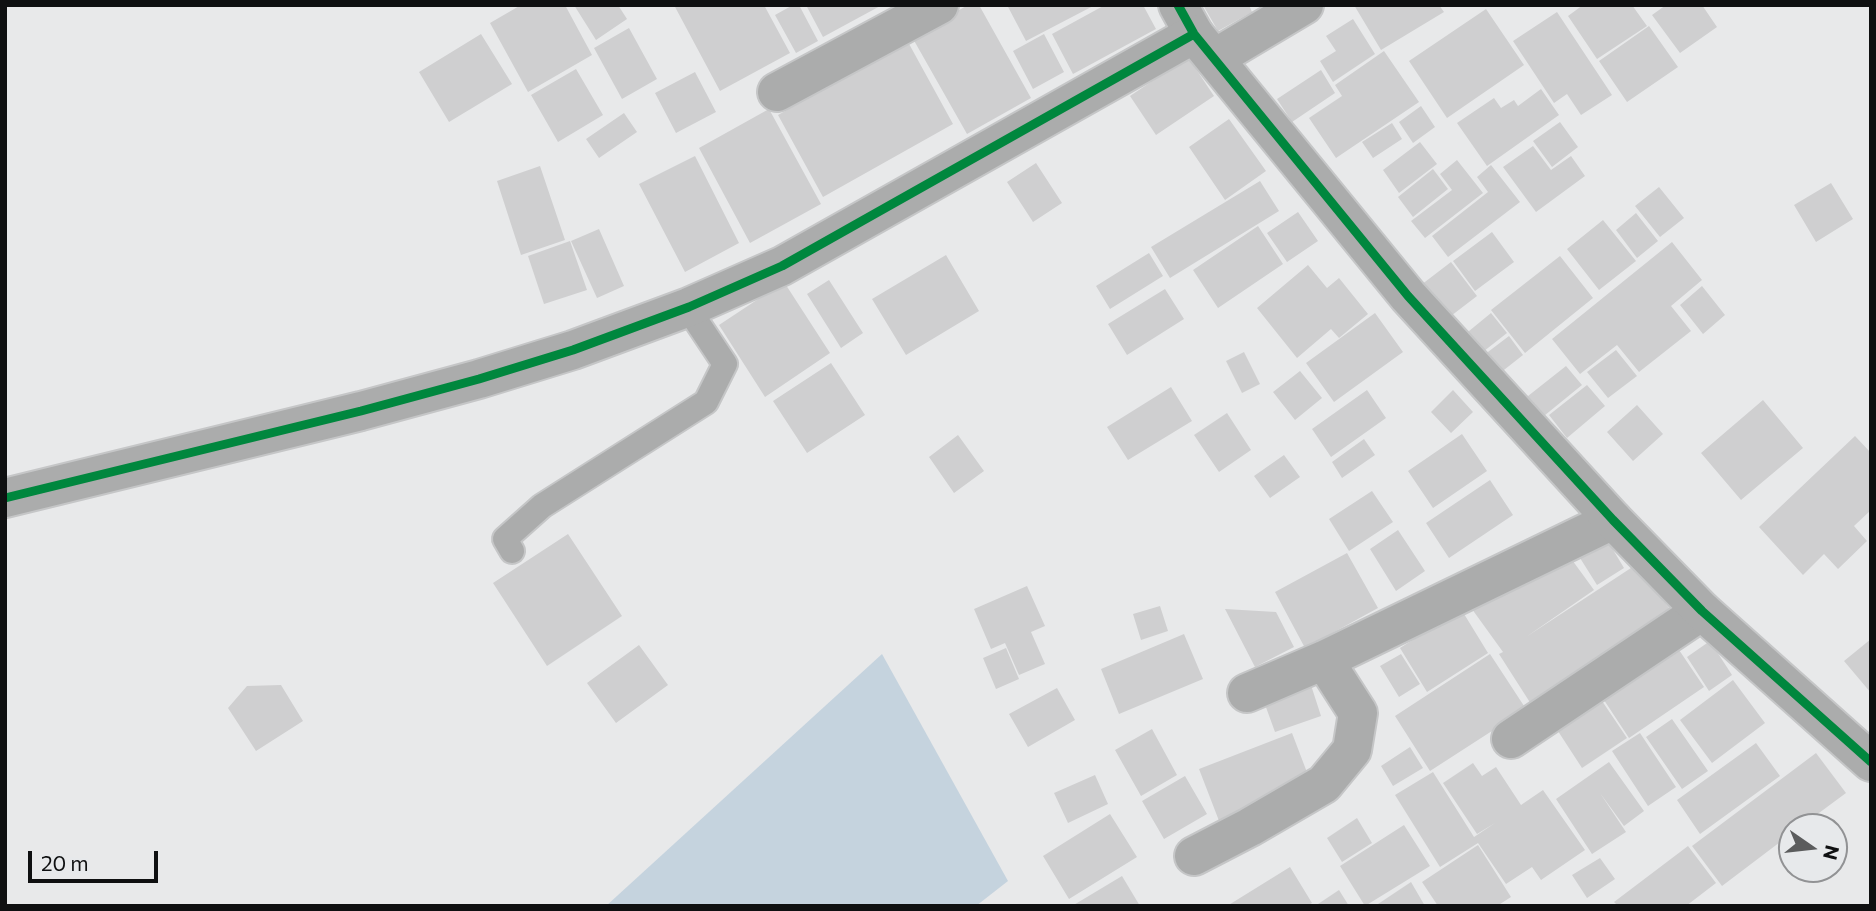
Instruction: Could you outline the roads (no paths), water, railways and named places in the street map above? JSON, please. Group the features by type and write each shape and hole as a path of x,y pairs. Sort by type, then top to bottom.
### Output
{"street":[{"path":"777,92 939,5"},
{"path":"5,498 361,411 479,379 573,350 689,307 782,266 1196,32 1304,5"},
{"path":"1196,32 1408,296 1613,520 1702,611 1871,762"},
{"path":"1247,693 1324,660 1613,520"},
{"path":"1511,738 1702,611"},
{"path":"1194,856 1324,785 1352,750 1358,713 1324,660"}],"lane":[{"path":"513,551 505,539 542,506 706,402 725,364 689,307"}]}
